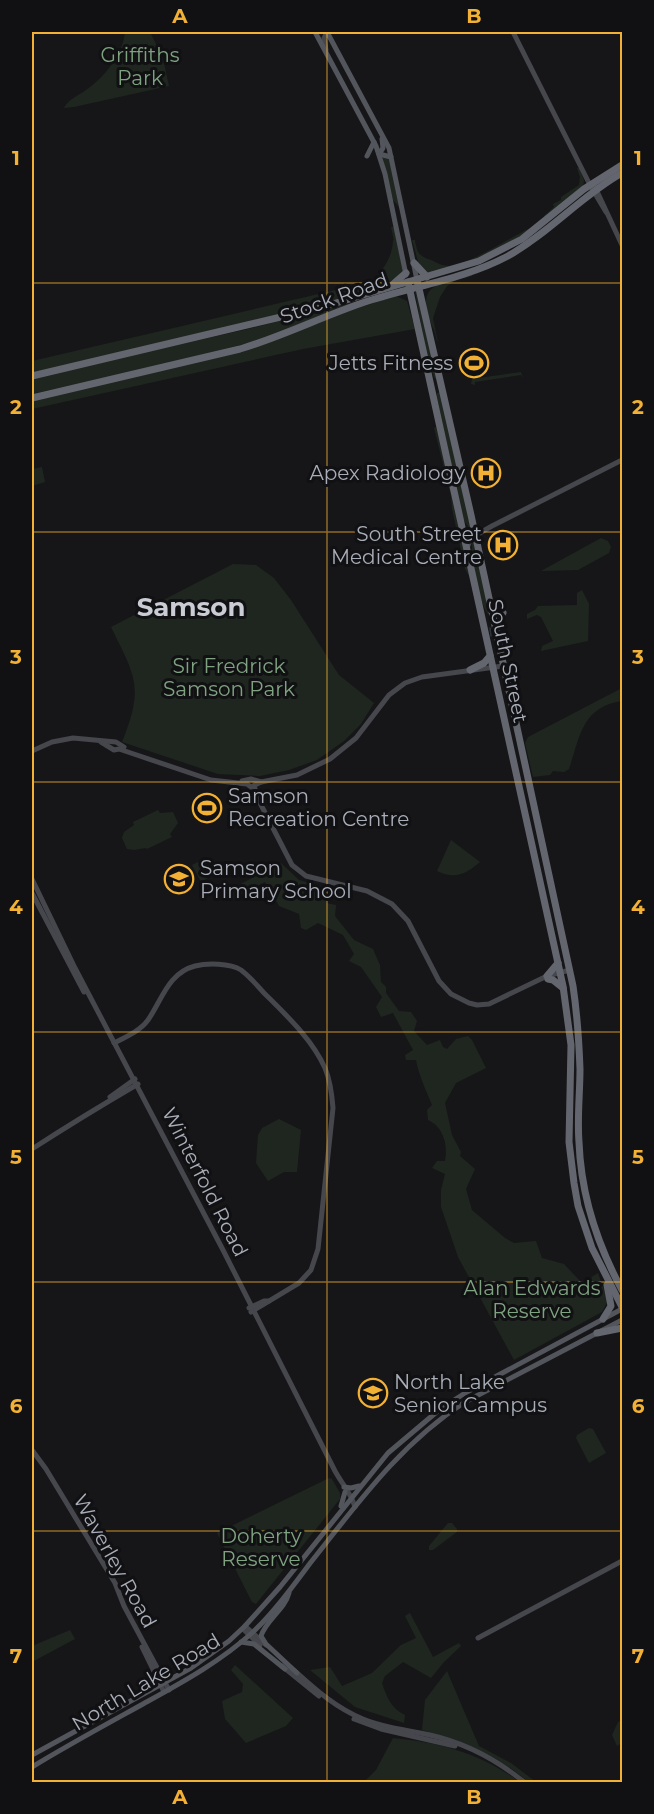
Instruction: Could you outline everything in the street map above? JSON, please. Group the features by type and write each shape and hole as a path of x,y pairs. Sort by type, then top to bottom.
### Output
{"highway":[{"name":"Stock Road","path":"418,283 427,277 504,250 622,165"},
{"name":"Stock Road","path":"32,376 303,313 389,288 436,281 487,265 506,257 532,240 593,187 622,173"},
{"path":"414,263 427,277"},
{"path":"389,288 406,273"},
{"path":"421,294 436,281"},
{"name":"South Street","path":"418,283 570,972 577,1021 580,1068 579,1142 583,1183 597,1238 622,1288"},
{"name":"Stock Road","path":"32,398 240,350 357,305 401,291 409,285"},
{"name":"South Street","path":"409,285 563,988 571,1045 568,1125 572,1173 584,1226 622,1308"},
{"path":"401,291 413,303"},
{"path":"488,600 495,609 503,613"},
{"path":"470,670 484,663 490,656"},
{"path":"515,721 524,730"},
{"path":"558,963 546,978 553,980 563,988"},
{"path":"603,1271 611,1301 603,1319"},
{"path":"597,1333 622,1328"}],"main road":[{"name":"South Street","path":"315,32 379,154 409,285"},
{"name":"South Street","path":"328,32 381,132 391,157 418,283"},
{"path":"381,132 383,148 379,154 391,157"},
{"path":"367,156 374,142"},
{"name":"North Lake Road","path":"32,1755 205,1659 244,1628 388,1453 416,1427 465,1393 622,1308"},
{"name":"North Lake Road","path":"32,1767 219,1660 241,1642 289,1591 364,1494 400,1454 444,1416 474,1397 622,1320"},
{"path":"338,1513 345,1489 361,1485"},
{"path":"289,1591 287,1599 264,1628 261,1636 266,1644 297,1673"},
{"path":"241,1642 254,1644 285,1669"}],"street":[{"path":"321,32 328,32"},
{"path":"327,53 324,38 328,32"},
{"path":"513,32 622,246"},
{"path":"467,550 471,538 622,460"},
{"path":"462,527 475,536"},
{"path":"32,751 68,738 90,739 211,780 251,784 297,775 336,755 363,730 389,695 405,683 422,677 503,664"},
{"path":"251,784 290,867 306,879 367,891 392,904 411,926 442,986 451,994 466,1001 492,1003 546,978 570,972"},
{"name":"Winterfold Road","path":"32,879 113,1041"},
{"name":"Winterfold Road","path":"32,892 135,1082 345,1489 352,1496 355,1507"},
{"path":"113,1041 133,1032 149,1019 166,987 175,978 195,966 218,964 239,969 261,990 291,1021 317,1053 325,1068 333,1108 318,1249 311,1270 299,1283 251,1309"},
{"path":"32,1149 135,1082"},
{"name":"Waverley Road","path":"32,1452 113,1585 120,1604 167,1691"},
{"path":"352,1496 364,1494"},
{"path":"478,1638 622,1561"},
{"path":"244,1628 285,1669 326,1702 362,1723 455,1746 490,1759"},
{"path":"250,1634 333,1703 363,1719 450,1741 480,1753 524,1782"}],"green space":[{"name":"Griffiths Park","path":"125,32 150,32 163,58 169,86 64,108 106,72 121,49"},
{"path":"382,156 389,158 399,207 393,200"},
{"path":"577,168 584,180 583,187 546,218 544,216 554,207 553,204 579,185 580,177"},
{"path":"391,227 394,227 403,272 402,275 401,272 401,275 384,285 340,300 32,373 32,361 370,282 389,258 393,239 394,241"},
{"path":"528,229 529,231 486,256 427,274 419,265 412,240 415,240 421,255 450,266 478,256"},
{"path":"473,273 472,276 456,280 447,286 440,297 433,318 438,343 428,315 427,295 438,285"},
{"path":"417,291 438,378 435,379 428,363 415,292"},
{"path":"396,296 407,301 415,329 303,349 32,409 32,400 231,354 345,312"},
{"path":"359,301 264,339 32,394 32,378 248,329"},
{"path":"521,372 523,378 521,375 471,384 472,379"},
{"path":"441,392 471,531 463,519 437,397 437,393"},
{"path":"436,427 476,604 465,569 451,496 434,428"},
{"path":"42,467 45,482 32,486 32,469"},
{"path":"601,538 608,541 611,547 609,553 578,570 541,571"},
{"path":"473,539 488,614 475,577 472,555"},
{"name":"Sir Fredrick Samson Park","path":"233,564 256,565 274,578 291,600 339,675 374,703 361,724 344,741 317,760 289,770 260,776 218,774 122,742 133,708 134,683 111,627"},
{"path":"582,590 589,604 588,641 541,651 542,646 553,641 541,617 537,615 527,619 527,614 538,606 577,605 577,593"},
{"path":"622,688 622,701 598,710 585,725 569,769 564,772 553,771 550,775 533,777 525,743 528,737"},
{"path":"158,810 160,813 173,812 178,823 170,834 172,837 147,849 127,849 122,838 124,832 134,825 133,822"},
{"path":"451,840 480,862 460,874 449,875 437,871"},
{"path":"208,857 216,873 201,882 192,865"},
{"name":"Alan Edwards Reserve","path":"281,863 299,880 328,888 326,903 336,905 335,916 354,940 373,949 380,965 381,982 386,987 386,993 399,1011 411,1012 417,1021 414,1031 427,1045 440,1040 443,1047 447,1049 456,1039 468,1036 472,1040 486,1068 456,1083 445,1103 452,1135 461,1152 460,1156 475,1169 466,1189 472,1210 514,1243 536,1241 542,1258 564,1264 582,1283 598,1273 608,1301 602,1312 514,1360 458,1257 441,1207 441,1190 445,1174 432,1168 437,1161 445,1161 444,1138 438,1127 428,1120 427,1110 432,1105 416,1060 406,1060 405,1055 413,1050 393,1013 381,1017 376,1007 382,997 361,967 349,961 354,954 343,935 318,923 306,930 301,928 299,914 279,906 265,882 230,901 227,891"},
{"path":"279,1119 301,1130 297,1172 284,1172 268,1181 256,1163 258,1135 262,1128"},
{"path":"589,1428 593,1429 606,1453 589,1463 576,1438"},
{"name":"Doherty Reserve","path":"329,1478 332,1479 340,1493 340,1499 256,1604 252,1602 217,1533"},
{"path":"448,1523 452,1523 457,1532 433,1550 429,1550 429,1546"},
{"path":"410,1613 433,1657 459,1643 461,1646 431,1678 403,1662 385,1676 382,1683 386,1693 393,1706 405,1715 404,1723 355,1707 310,1670 330,1667 342,1686 372,1673 401,1645 416,1638 405,1616"},
{"path":"70,1630 75,1639 32,1662 32,1646"},
{"path":"235,1665 293,1718 286,1726 246,1743 225,1719 222,1701 242,1692 243,1684 231,1670"},
{"path":"447,1671 479,1746 511,1763 536,1782 528,1782 504,1764 478,1750 422,1730 425,1700"},
{"path":"622,1720 622,1743 617,1746 612,1735 618,1722"},
{"path":"393,1738 444,1746 460,1751 490,1764 520,1782 364,1782 376,1770"}],"waterway":[{"path":"490,628 491,636"}],"place":[{"name":"Jetts Fitness","path":"474,363"},
{"name":"Apex Radiology","path":"486,473"},
{"name":"South Street Medical Centre","path":"503,545"},
{"name":"Samson Recreation Centre","path":"207,808"},
{"name":"Samson Primary School","path":"179,879"},
{"name":"North Lake Senior Campus","path":"373,1393"}],"district":[{"name":"Samson","path":"191,607"}]}
